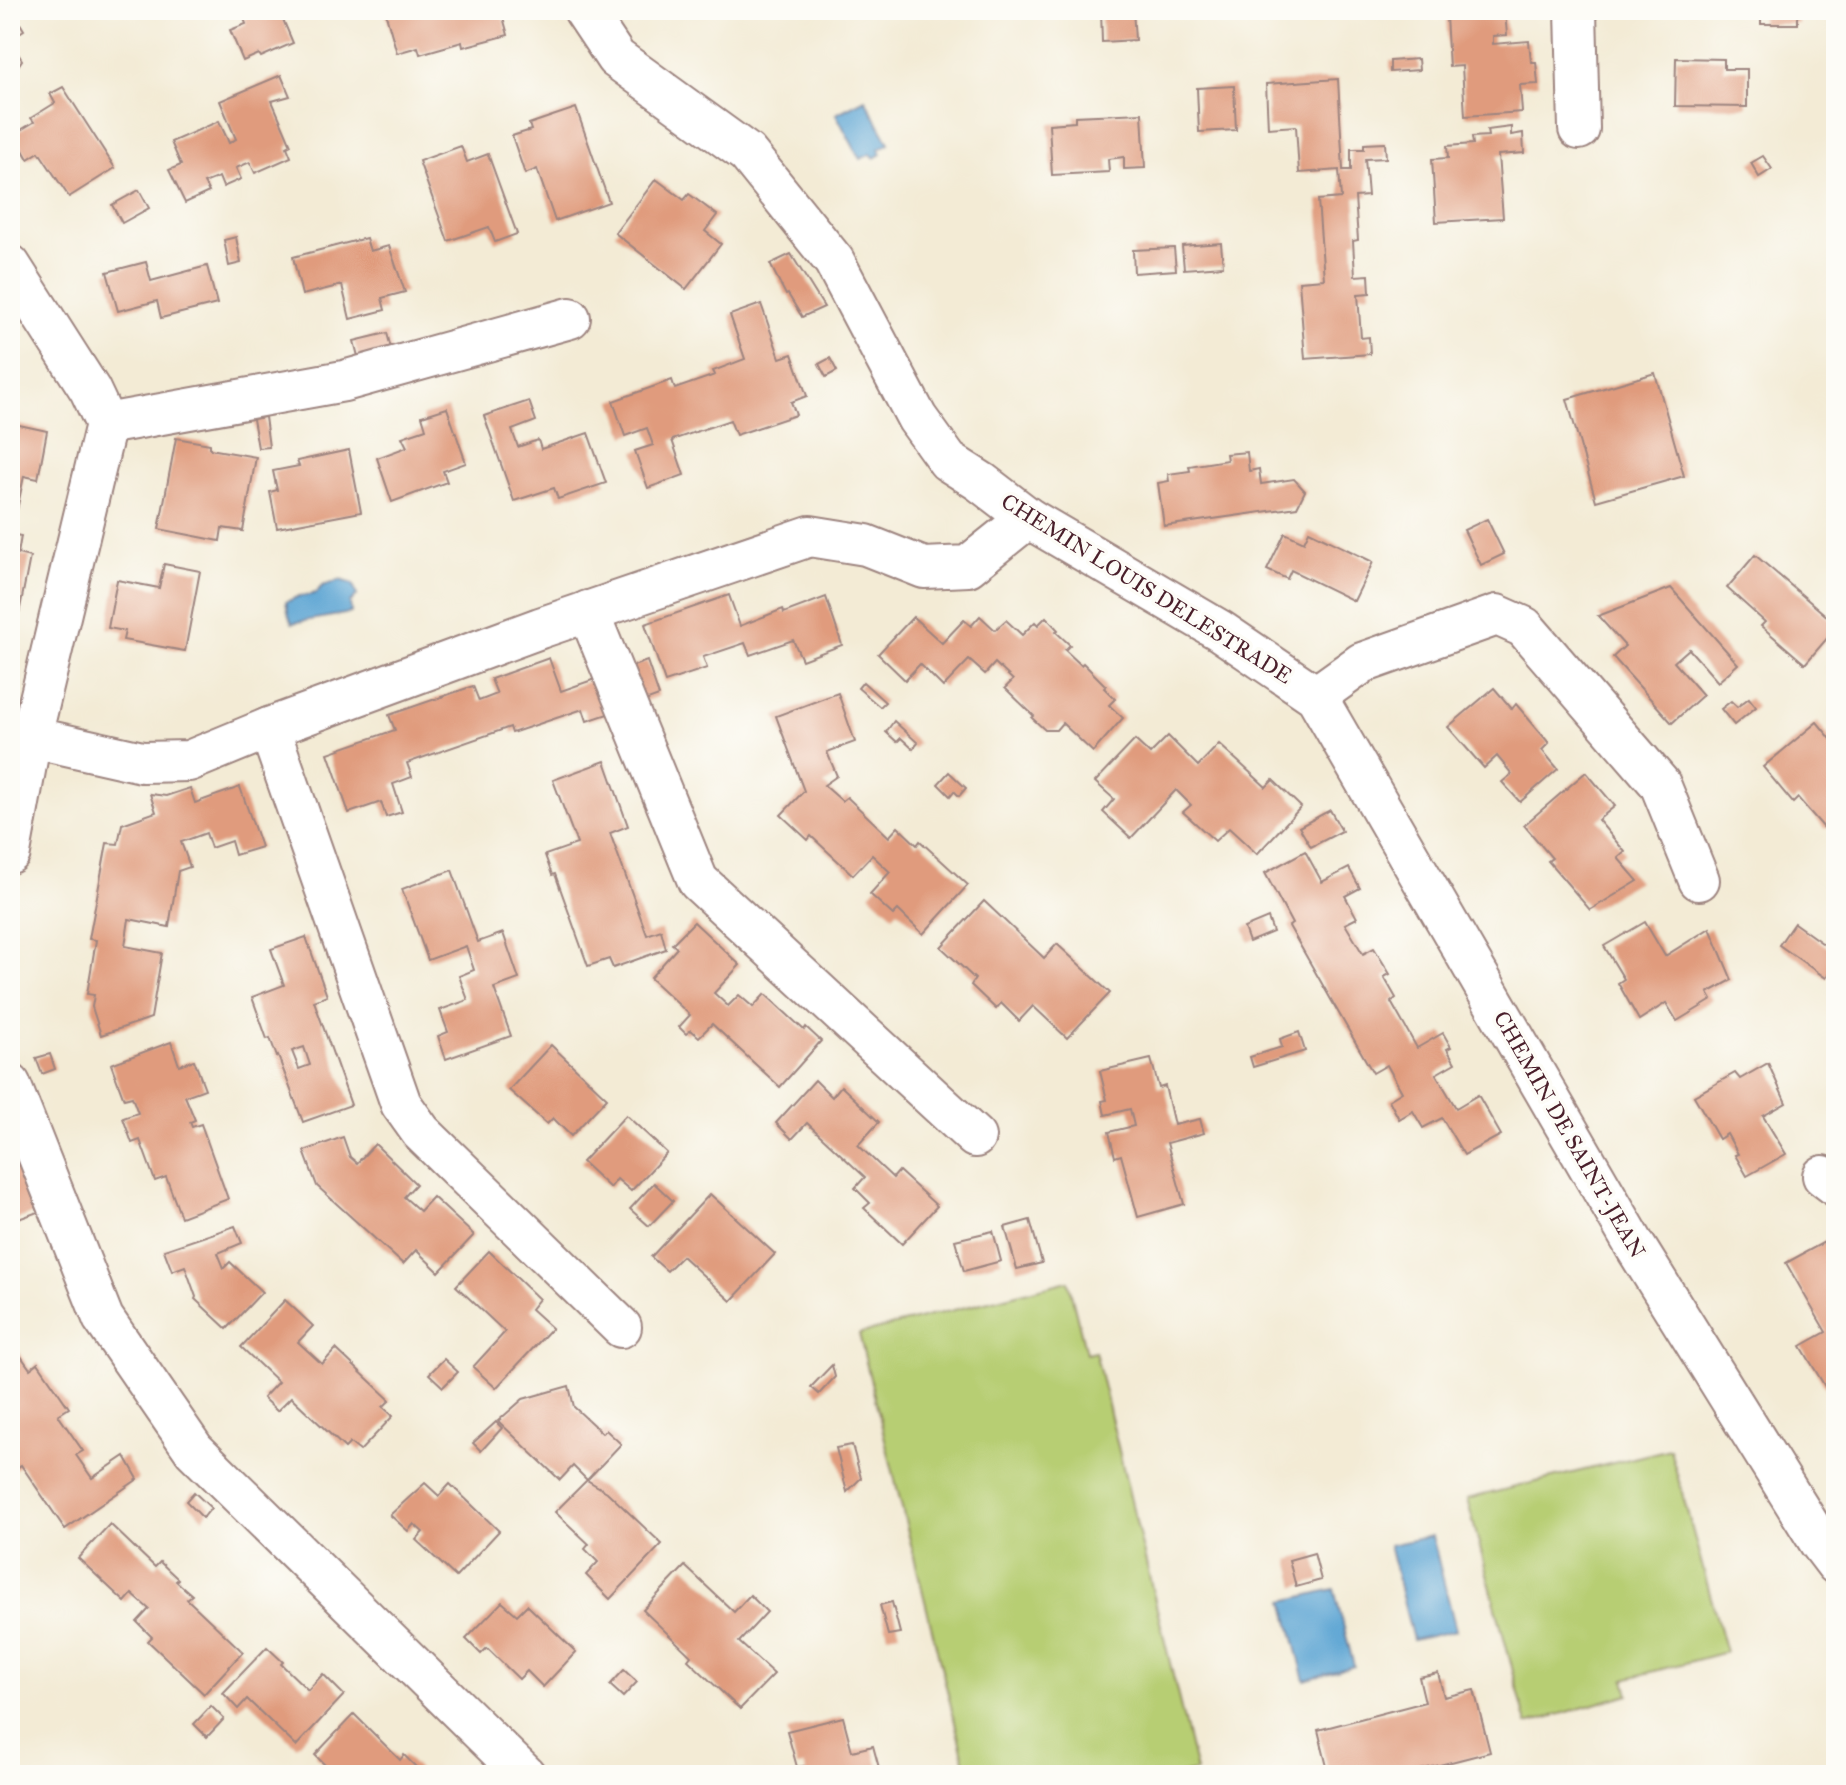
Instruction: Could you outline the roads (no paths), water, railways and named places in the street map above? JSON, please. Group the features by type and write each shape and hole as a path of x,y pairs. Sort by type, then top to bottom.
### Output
{"street":[{"name":"CHEMIN LOUIS DELESTRADE","path":"584,10 616,58 747,153 834,261 917,418 948,461 1028,518 1219,630 1316,696"},
{"path":"1576,10 1579,129"},
{"path":"10,265 90,390 106,424 31,737 10,853"},
{"path":"106,424 344,381 570,318"},
{"path":"31,737 142,762 189,761 269,728 588,611 810,536 866,545 924,568 968,566 1028,518"},
{"path":"588,611 698,881 975,1137"},
{"path":"1316,696 1362,663 1497,615 1524,627 1660,784 1699,880"},
{"name":"CHEMIN DE SAINT-JEAN","path":"1316,696 1635,1246 1836,1564"},
{"path":"269,728 401,1104 421,1132 621,1327"},
{"path":"10,1084 17,1125 103,1318 194,1450 525,1775"}],"water":[{"path":"865,99 889,143 879,149 881,154 874,158 871,154 860,159 836,114"},
{"path":"340,580 353,584 357,596 350,603 351,613 292,623 286,602 316,593 322,586"},
{"path":"1432,1536 1456,1630 1413,1640 1389,1545"},
{"path":"1334,1589 1354,1666 1305,1680 1284,1601"}]}
